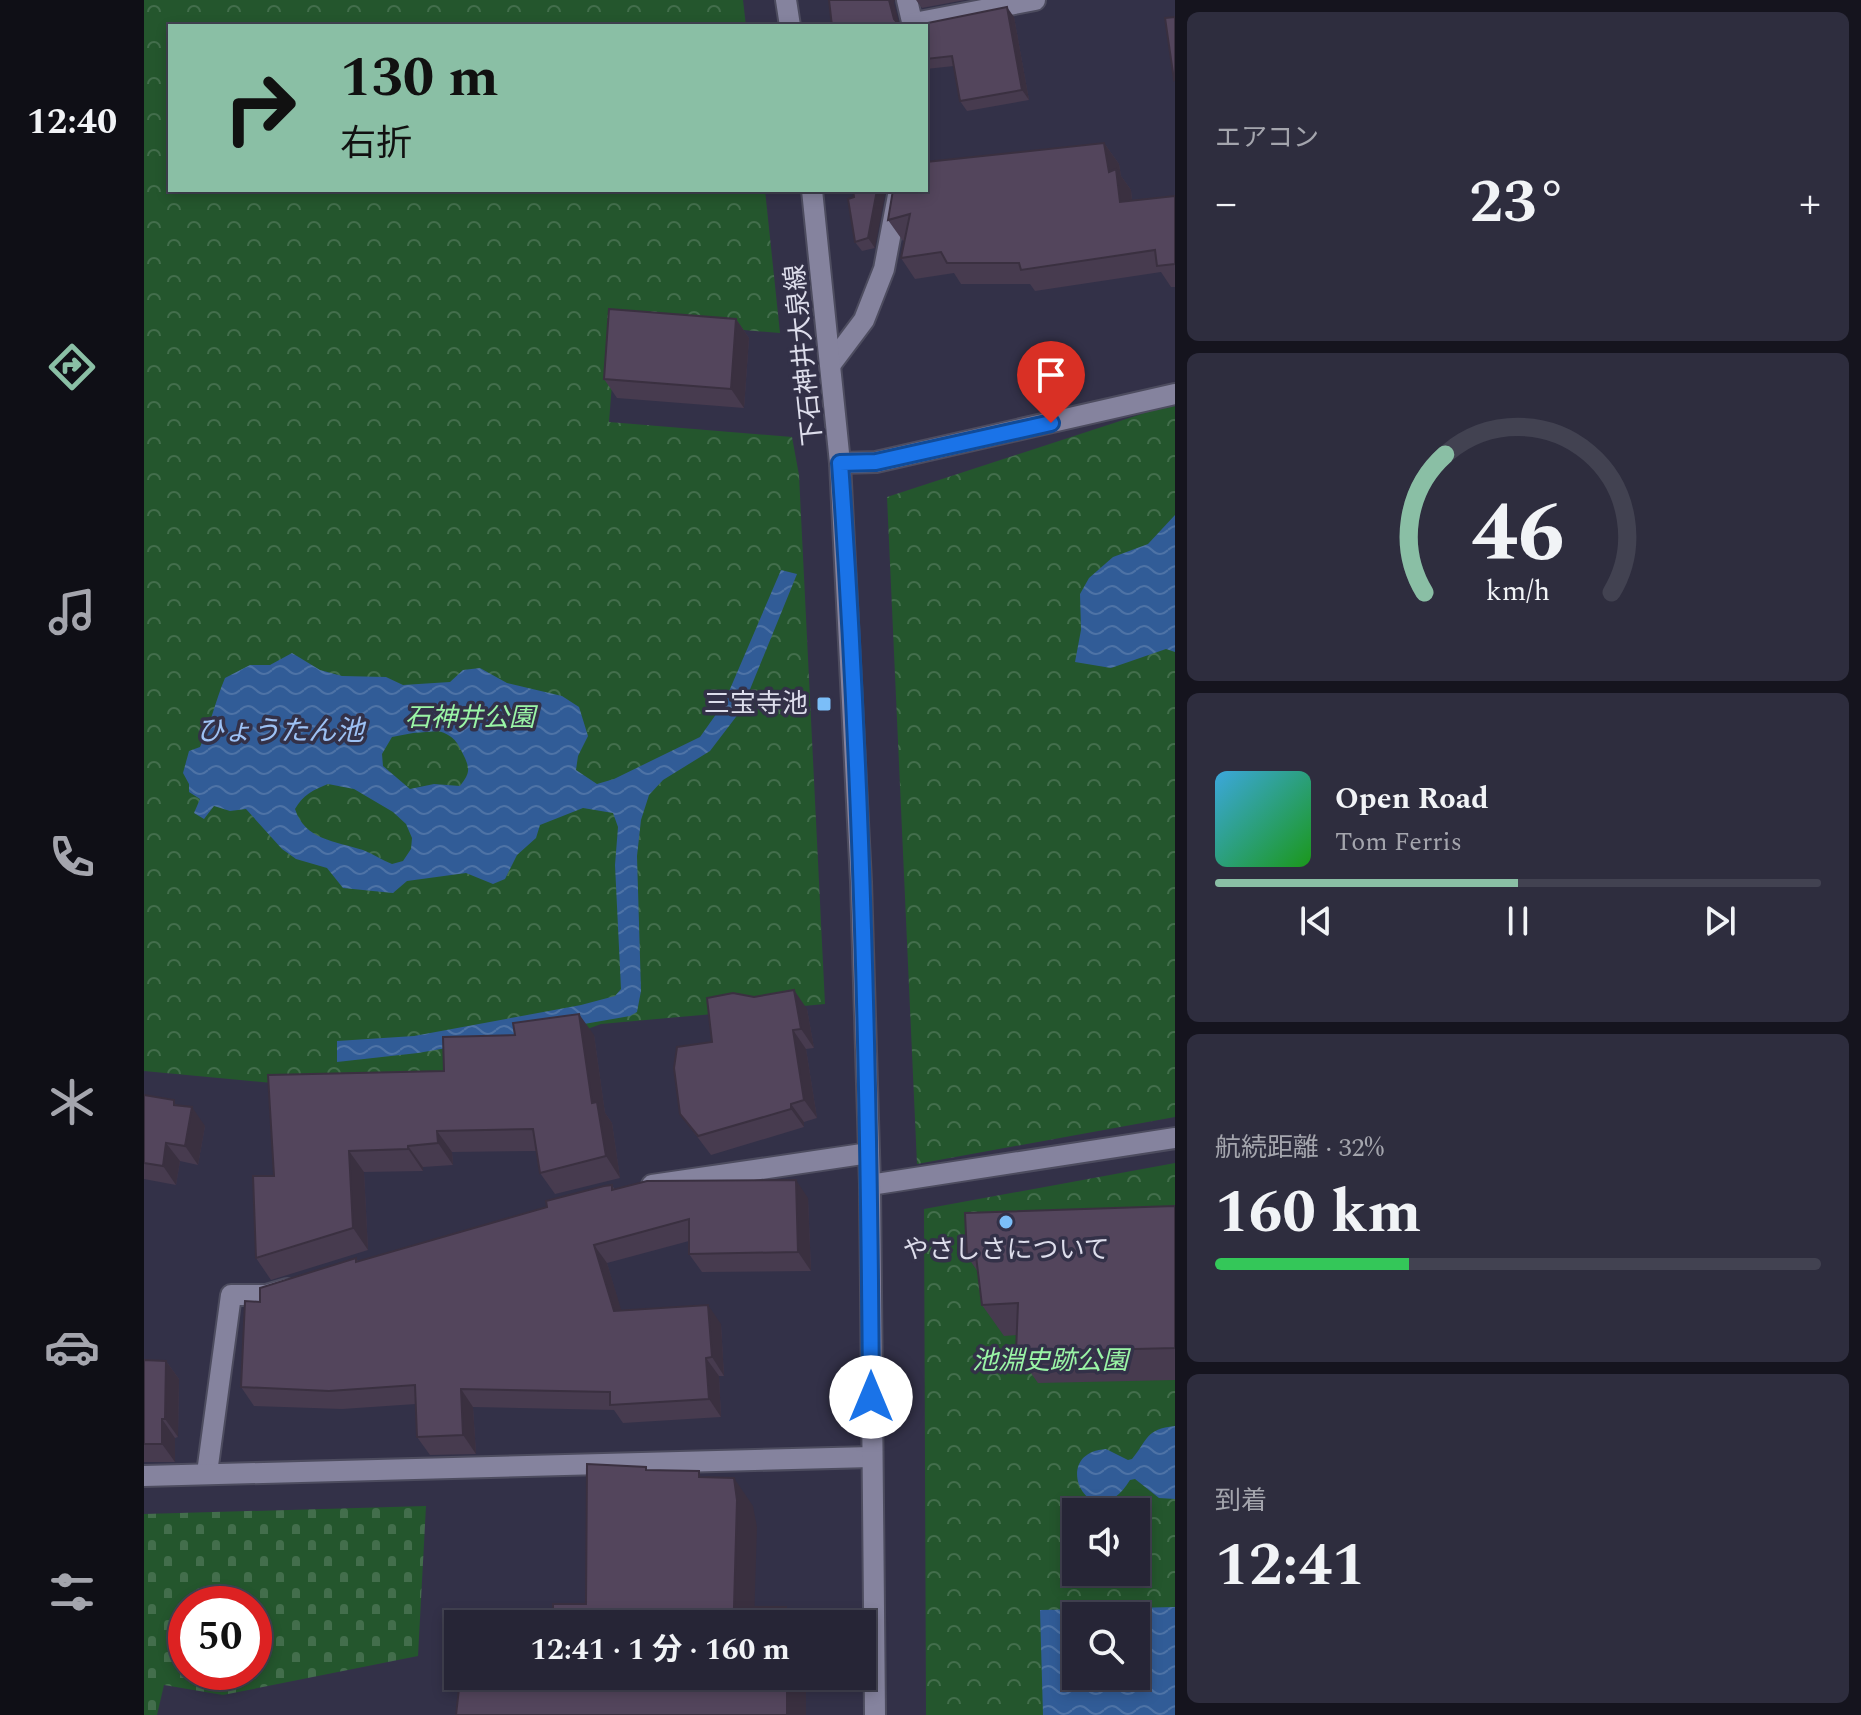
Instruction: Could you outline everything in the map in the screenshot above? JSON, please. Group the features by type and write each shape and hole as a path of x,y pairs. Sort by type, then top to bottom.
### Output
{"street":[{"path":"786,0 790,24"},
{"path":"907,0 914,24 1011,2 1035,0"},
{"name":"下石神井大泉線","path":"812,192 840,463 861,882 870,1185 875,1715"},
{"path":"831,364 864,320 884,269 899,192"},
{"path":"840,463 876,462 1175,394"},
{"path":"870,1185 1175,1138"},
{"path":"629,1189 869,1153"},
{"path":"207,1473 231,1295 266,1295 308,1282"},
{"path":"144,1476 872,1457"}],"green space":[{"name":"石神井公園","path":"144,0 743,0 746,24 168,24 168,192 765,192 780,333 617,319 609,422 792,437 799,475 825,1004 601,1024 445,1082 283,1084 144,1071"},
{"path":"1175,403 1175,1117 917,1164 887,497"},
{"name":"池淵史跡公園","path":"1175,1163 1175,1715 926,1715 924,1209"},
{"path":"426,1506 418,1656 272,1685 272,1586 168,1586 168,1686 164,1685 157,1715 144,1715 144,1514"},
{"path":"194,1690 248,1690 223,1695"}],"water":[{"path":"1175,515 1175,652 1166,649 1111,668 1075,662 1081,630 1080,594 1089,578 1113,557 1148,544"},
{"name":"ひょうたん池","path":"781,570 797,574 742,709 710,751 663,780 649,795 641,820 637,856 641,991 637,1012 630,1016 418,1053 337,1062 337,1041 414,1036 581,1005 615,996 621,989 615,865 618,827 613,813 583,808 540,825 536,838 517,855 505,879 493,884 466,873 407,881 393,893 343,888 327,868 296,859 282,849 246,809 230,811 214,806 204,819 194,813 200,799 189,792 189,784 183,773 189,751 200,747 225,678 250,665 270,665 292,653 320,670 342,676 386,677 403,685 450,682 463,670 480,668 507,683 562,696 579,707 588,736 578,756 576,770 597,784 614,779 700,737 724,703","holes":["439,731 456,741 467,762 468,773 460,786 434,784 410,789 383,766 382,754 392,737","328,784 354,789 393,812 406,824 412,838 411,849 403,861 392,864 363,850 322,838 306,827 295,809 301,800"]},
{"path":"1175,1426 1175,1499 1159,1498 1135,1479 1130,1480 1113,1498 1090,1498 1081,1489 1077,1477 1079,1464 1088,1454 1106,1449 1132,1459 1152,1433"},
{"path":"1175,1607 1175,1715 1043,1715 1040,1610 1062,1610 1062,1690 1150,1690 1150,1608"}],"building":[{"path":"829,0 889,0 898,24 832,24"},
{"path":"1007,7 1022,90 960,101 952,56 928,59 928,24 923,24"},
{"path":"1175,17 1175,79 1174,80 1165,18"},
{"path":"1104,143 1109,172 1116,169 1120,202 1175,196 1175,264 1157,266 1155,250 1021,270 1019,263 947,263 941,252 901,258 910,214 888,220 893,192 928,192 928,162"},
{"path":"853,192 877,192 868,238 855,242 848,199 854,197"},
{"path":"609,309 736,319 731,389 604,379"},
{"path":"794,990 801,1029 793,1030 804,1100 791,1104 791,1109 698,1136 680,1114 674,1068 677,1047 712,1042 707,998 733,993 754,997"},
{"path":"579,1014 592,1103 597,1102 606,1156 540,1173 533,1129 437,1131 438,1143 408,1146 408,1149 349,1151 353,1228 256,1258 253,1176 274,1176 268,1075 444,1071 443,1037 515,1035 513,1023"},
{"path":"144,1095 174,1100 174,1105 192,1107 185,1146 166,1143 163,1166 144,1163"},
{"path":"796,1180 798,1252 689,1254 689,1219 594,1245 614,1311 708,1305 712,1357 706,1358 709,1399 610,1405 610,1392 461,1389 463,1435 417,1437 415,1385 329,1391 241,1387 245,1301 260,1302 260,1288 356,1258 356,1262 547,1207 546,1201 604,1186 612,1185 612,1190 647,1181"},
{"path":"1175,1206 1175,1348 1016,1352 1018,1303 982,1305 976,1256 967,1256 965,1213"},
{"path":"144,1360 166,1361 162,1444 144,1444"},
{"path":"587,1464 699,1471 699,1477 734,1478 737,1500 734,1607 786,1607 786,1610 553,1610 553,1604 586,1604"},
{"path":"459,1690 787,1690 787,1715 456,1715"}],"place":[{"name":"三宝寺池","path":"824,704"},
{"name":"やさしさについて","path":"1006,1222"}],"route":[{"path":"871,1397 865,976 840,463 876,462 1051,423"}]}
